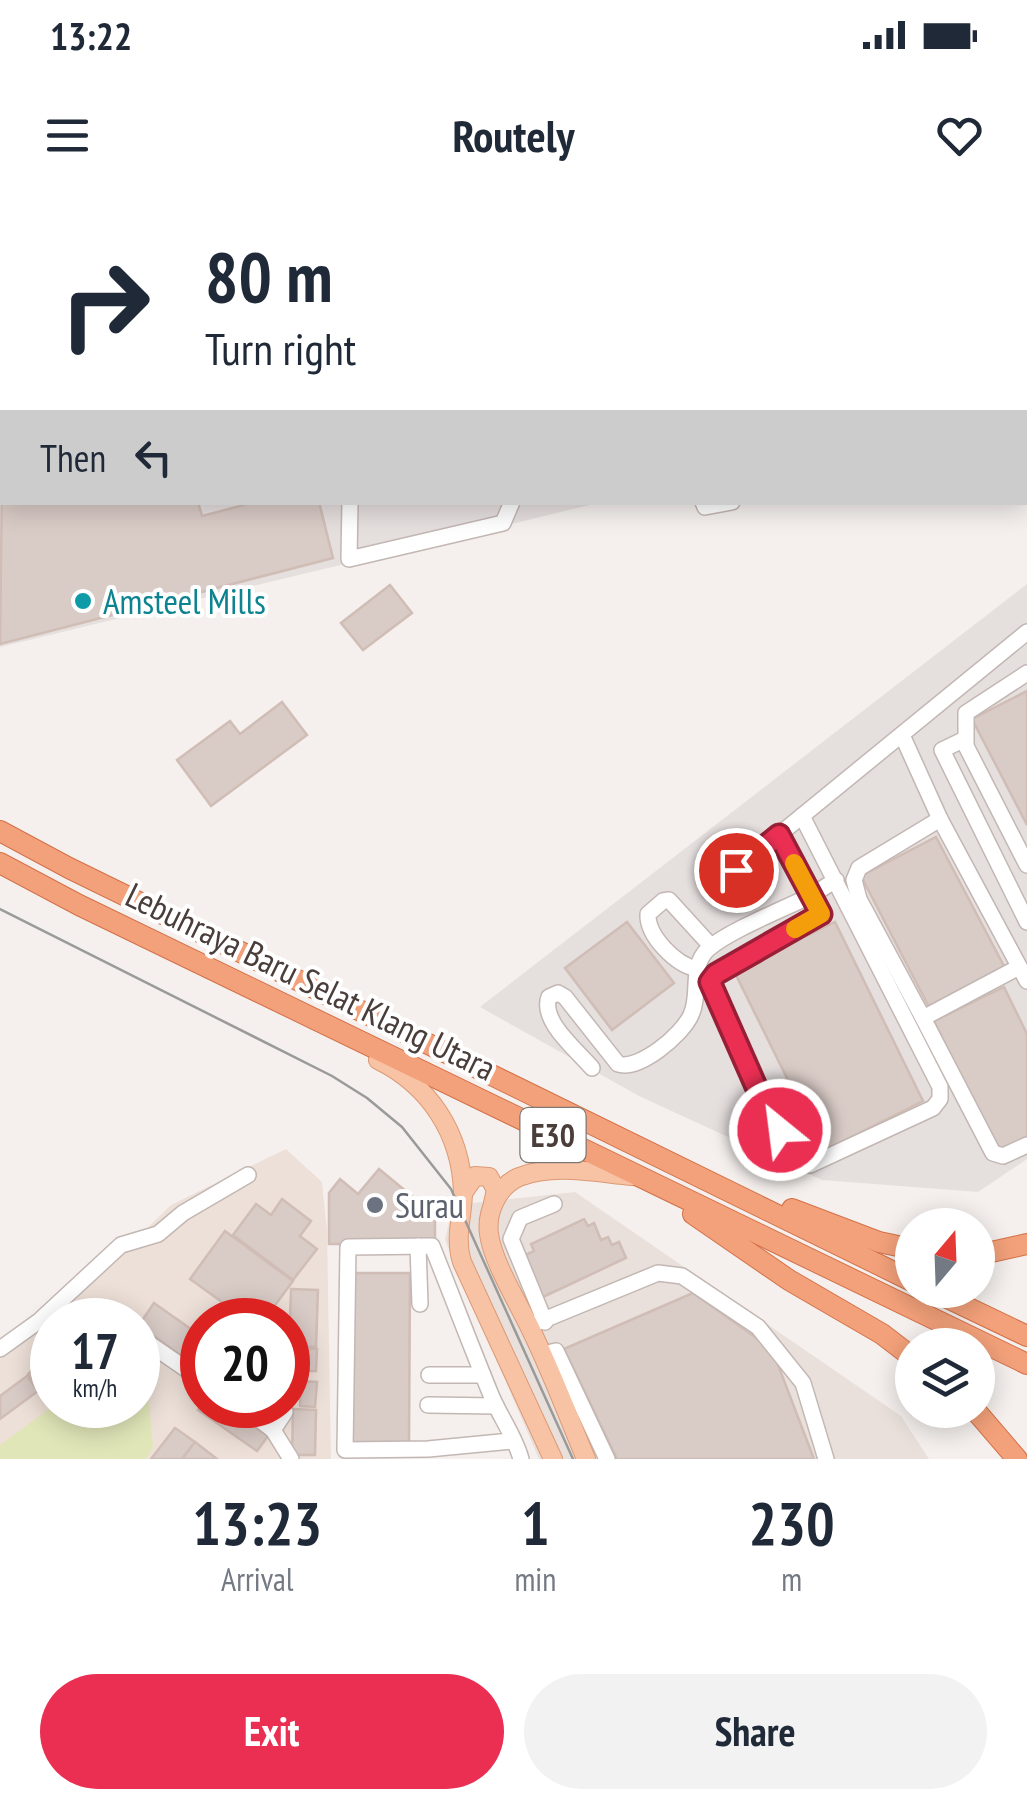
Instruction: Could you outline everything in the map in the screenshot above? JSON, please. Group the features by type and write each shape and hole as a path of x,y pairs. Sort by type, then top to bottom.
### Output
{"highway":[{"name":"Lebuhraya Baru Selat Klang Utara","path":"0,831 895,1273"},
{"name":"Lebuhraya Baru Selat Klang Utara","path":"0,863 79,905 1027,1364"},
{"name":"E30","path":"639,1177 790,1280 895,1344"},
{"path":"714,1184 895,1245"},
{"path":"995,1251 1027,1244"},
{"path":"969,1308 1027,1336"},
{"path":"993,1428 1017,1459"}],"main road":[{"path":"275,998 339,1040 394,1068 422,1088 434,1103 458,1154 463,1193 457,1233 462,1262 553,1459"},
{"path":"492,1206 506,1186 529,1174 550,1170 639,1177"},
{"path":"463,1193 474,1176 488,1177 496,1190 489,1219 491,1244 537,1324 543,1354 586,1459"}],"lane":[{"path":"350,505 349,558 503,523 511,505"},
{"path":"715,887 1027,632"},
{"path":"1027,673 966,712 965,739 1027,866"},
{"path":"902,735 940,818 1023,974 923,1018"},
{"path":"965,739 942,750 1027,922"},
{"path":"802,816 836,880 940,1087 940,1100 933,1108 810,1166 798,1160 762,1100 710,982 716,974 846,900"},
{"path":"940,818 858,868 854,880 860,899 993,1154 1003,1156 1027,1145"},
{"path":"779,835 821,914"},
{"path":"592,1068 549,1018 548,997 558,993 565,997 618,1064 632,1066 679,1032 691,1016 697,968 711,946 836,880"},
{"path":"697,968 676,960 650,927 648,914 663,900 669,900 711,946"},
{"path":"0,1349 39,1320 121,1245 158,1234 183,1213 248,1175"},
{"path":"554,1204 520,1218 512,1239 537,1324 658,1273 682,1276 758,1327 803,1382 826,1459"},
{"path":"418,1246 420,1304"},
{"path":"511,1441 428,1450 345,1450 348,1247 432,1246 521,1459"},
{"path":"543,1354 556,1351 607,1459"},
{"path":"429,1375 483,1375"},
{"path":"428,1406 496,1406"},
{"path":"506,1420 532,1412"},
{"path":"270,1428 291,1459"}],"shaded area":[{"name":"Amsteel Mills","path":"0,505 590,505 0,647"},
{"path":"1027,584 1027,1159 978,1192 822,1180 639,1096 480,1007"},
{"path":"286,1149 322,1182 327,1232 331,1459 0,1459 0,1359 30,1336 30,1428 160,1428 160,1298 75,1298 171,1205"},
{"path":"575,1192 895,1412 895,1428 909,1428 929,1459 539,1459 445,1240 453,1205"}],"green space":[{"path":"30,1423 30,1428 151,1428 153,1447 146,1459 0,1459 0,1445"}],"building":[{"name":"Amsteel Mills","path":"2,505 199,505 202,516 244,505 320,505 333,558 0,644"},
{"path":"390,585 412,613 363,650 341,623"},
{"path":"1027,691 1027,825 972,719"},
{"path":"282,702 307,735 211,806 177,760 230,721 240,734"},
{"path":"936,837 1005,968 929,1007 861,876"},
{"path":"627,922 674,983 612,1030 565,968"},
{"path":"835,922 923,1101 823,1151 734,971"},
{"path":"1004,987 1027,1034 1027,1138 998,1152 934,1021"},
{"name":"Surau","path":"379,1169 435,1215 435,1244 329,1244 329,1193 340,1179 358,1194"},
{"path":"282,1199 311,1221 300,1236 317,1249 293,1280 233,1235 256,1204 271,1215"},
{"path":"584,1219 588,1226 594,1223 601,1240 608,1237 612,1245 619,1242 626,1258 543,1297 523,1256 534,1251 531,1244"},
{"path":"225,1231 293,1281 280,1298 216,1298 190,1279"},
{"path":"349,1273 410,1273 409,1448 349,1448"},
{"path":"291,1289 318,1290 316,1347 310,1347 310,1298 291,1298"},
{"path":"693,1293 772,1349 814,1459 617,1459 564,1349"},
{"path":"160,1307 180,1321 180,1355 160,1340"},
{"path":"310,1349 317,1349 316,1371 310,1371"},
{"path":"27,1376 30,1380 30,1397 0,1419 0,1396"},
{"path":"310,1382 317,1382 315,1407 310,1407"},
{"path":"310,1410 316,1410 315,1455 292,1455 293,1428 310,1428"},
{"path":"175,1428 195,1442 182,1459 151,1459"},
{"path":"224,1428 256,1428 268,1436 257,1451"},
{"path":"195,1442 217,1459 182,1459"}],"tram line":[{"path":"0,909 332,1076 402,1127 451,1189 573,1459"}],"slow traffic":[{"path":"794,863 821,914 795,929"}],"place":[{"name":"Amsteel Mills","path":"83,601"},
{"name":"Surau","path":"375,1205"}],"route":[{"path":"736,870 779,835 821,914 716,974 710,982 762,1100 780,1130"}]}
